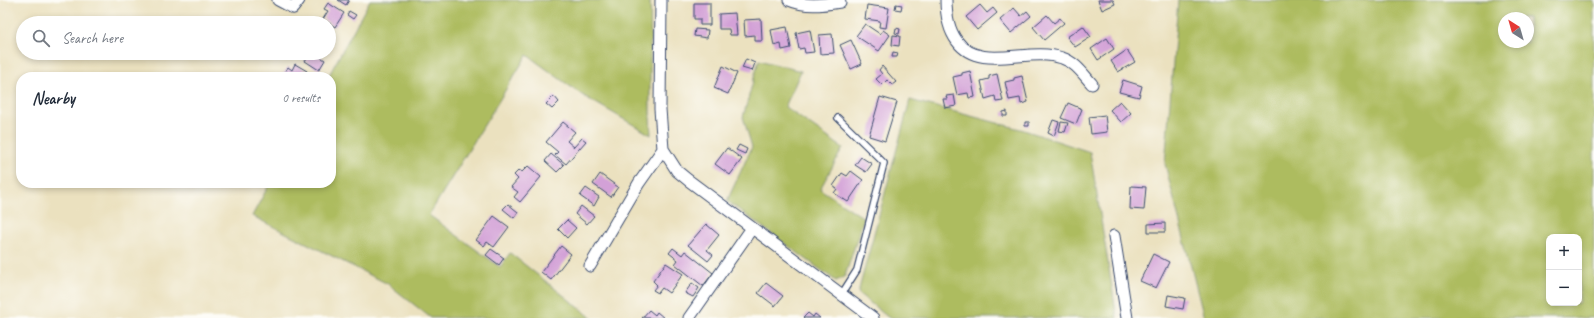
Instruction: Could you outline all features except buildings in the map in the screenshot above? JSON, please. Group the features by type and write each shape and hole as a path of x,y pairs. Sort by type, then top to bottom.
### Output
{"street":[{"path":"278,0 293,8 299,0"},
{"path":"661,0 660,94 663,149 678,171 841,295 865,316"},
{"path":"789,0 803,5 840,2"},
{"path":"946,0 946,11 952,34 961,46 970,53 984,57 1038,54 1052,55 1063,58 1072,63 1092,84"},
{"path":"590,266 640,183 663,149"},
{"path":"689,318 752,228"},
{"path":"1114,236 1127,318"}],"lane":[{"path":"838,118 884,163 857,270 841,295"}],"green space":[{"path":"370,0 650,0 651,135 582,95 527,55 429,215 500,267 510,253 592,318 431,318 388,284 252,216 267,188 336,188 336,72 331,72"},
{"path":"1178,0 1594,0 1594,318 1204,318 1165,164"},
{"path":"759,60 801,71 785,107 843,148 820,189 864,218 845,276 836,281 727,201 752,147 743,117"},
{"path":"910,100 1024,130 1090,152 1117,318 889,318 858,293"}]}
